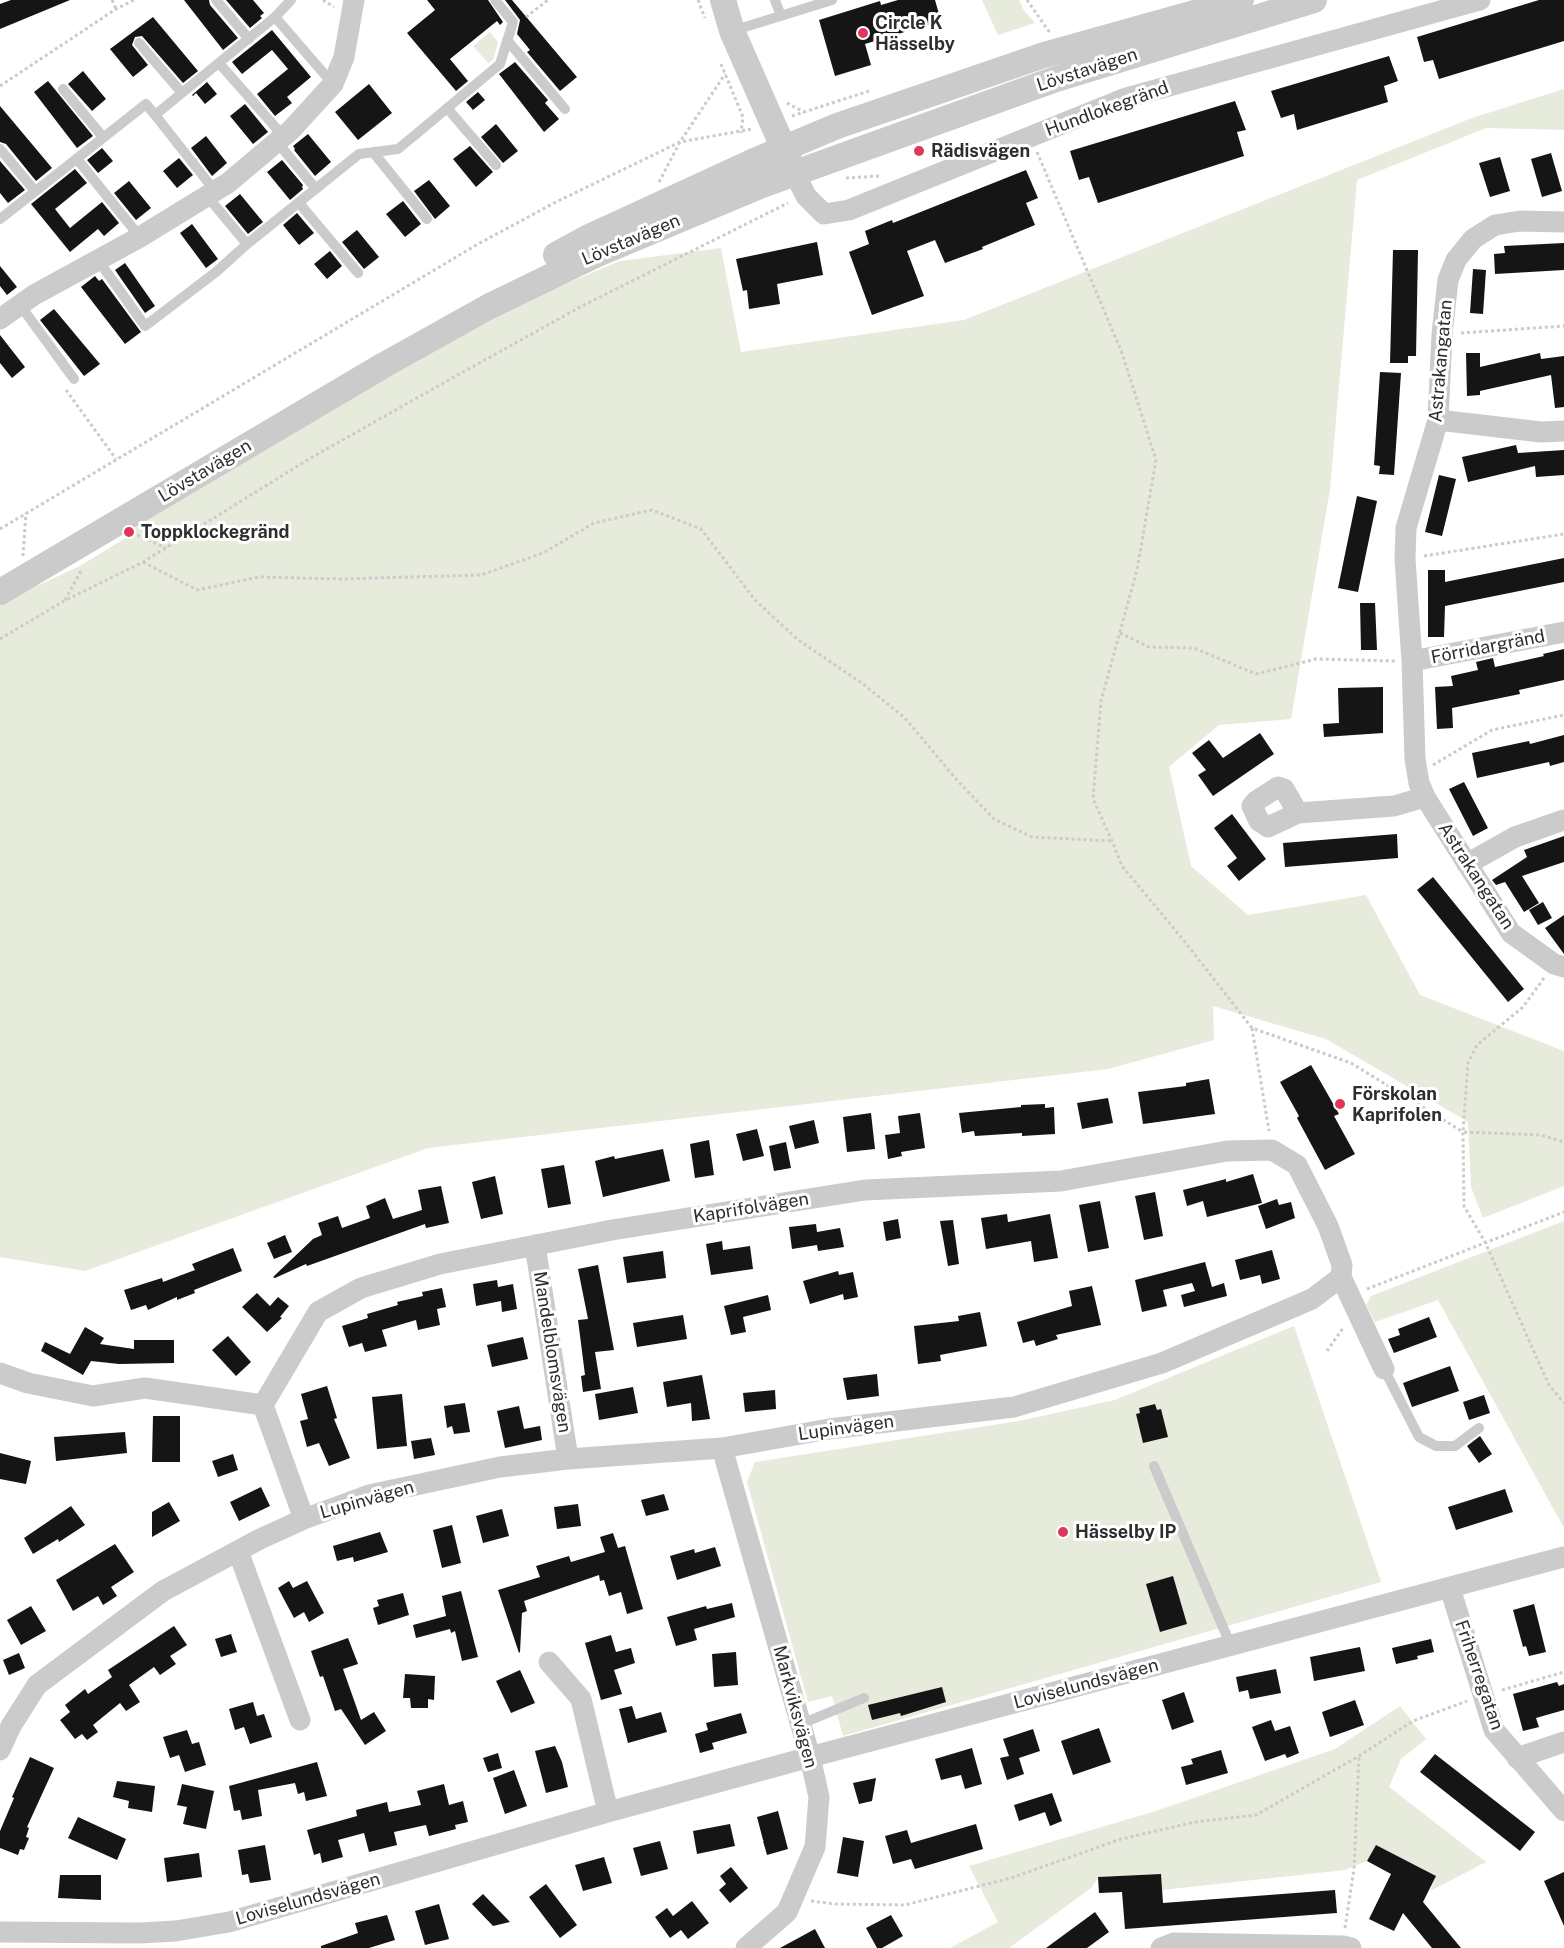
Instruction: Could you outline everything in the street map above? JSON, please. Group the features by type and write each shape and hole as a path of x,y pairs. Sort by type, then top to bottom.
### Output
{"street":[{"path":"0,319 34,295 140,237 211,194 228,183 280,140 333,84 344,57 354,0"},
{"path":"723,0 732,31 800,185"},
{"name":"Lövstavägen","path":"0,577 483,294 589,237 837,126 1044,55 1241,0"},
{"name":"Lövstavägen","path":"0,592 384,365 488,307 595,255 762,185 800,185 1056,79 1314,0"},
{"name":"Hundlokegränd","path":"800,185 824,213 849,210 1126,98 1480,0"},
{"name":"Astrakangatan","path":"1559,966 1511,933 1425,797 1415,759 1412,661 1405,559 1406,528 1438,420 1442,334 1448,280 1456,260 1473,238 1495,225 1520,221 1564,222"},
{"path":"1438,420 1541,432 1564,431"},
{"name":"Förridargränd","path":"1412,661 1564,632"},
{"path":"1298,813 1394,806 1425,797"},
{"path":"1467,864 1515,837 1564,820"},
{"path":"1272,1150 1297,1165 1328,1226 1342,1264 1341,1277 1384,1369"},
{"name":"Kaprifolvägen","path":"263,1405 318,1312 361,1288 440,1264 612,1230 865,1190 1061,1181 1227,1151 1272,1150"},
{"name":"Mandelblomsvägen","path":"535,1245 568,1459"},
{"name":"Lupinvägen","path":"0,1749 5,1723 38,1685 163,1591 304,1519 369,1495 500,1467 568,1459 722,1448 829,1429 1014,1407 1162,1363 1312,1299 1341,1277"},
{"path":"0,1373 28,1383 93,1396 145,1388 263,1405 304,1519"},
{"name":"Markviksvägen","path":"722,1448 801,1724 819,1797 815,1848 794,1899 778,1922 746,1948"},
{"path":"238,1551 300,1720"},
{"name":"Loviselundsvägen","path":"0,1932 139,1933 176,1931 229,1922 608,1812 1564,1557"},
{"name":"Friherregatan","path":"1450,1588 1494,1730 1564,1811"},
{"path":"549,1662 581,1699 608,1812"},
{"path":"1517,1758 1564,1742"},
{"path":"1161,1948 1174,1943 1347,1947"}],"lane":[{"path":"216,0 249,39"},
{"path":"155,115 249,39 291,0"},
{"path":"98,260 145,326 216,272 247,244 359,154 398,149 500,64 513,22 495,0"},
{"path":"775,0 781,16"},
{"path":"732,31 832,0"},
{"path":"275,17 333,84"},
{"path":"507,40 566,109"},
{"path":"139,43 182,93"},
{"path":"219,63 316,189"},
{"path":"63,89 103,137"},
{"path":"0,219 146,104 247,244"},
{"path":"447,108 496,165"},
{"path":"0,148 35,191"},
{"path":"373,152 427,219"},
{"path":"77,159 140,237"},
{"path":"299,202 358,273"},
{"path":"20,305 74,379"},
{"path":"1384,1369 1419,1437 1436,1446 1455,1446 1479,1428"},
{"path":"1154,1466 1231,1646"},
{"path":"801,1724 864,1698"}],"path":[{"path":"112,0 116,9"},
{"path":"0,86 116,9 134,0"},
{"path":"513,22 527,17 548,0"},
{"path":"1027,0 1051,33"},
{"path":"680,142 725,74"},
{"path":"0,529 478,244 556,202 680,142 741,133 774,123"},
{"path":"1031,137 1122,353 1156,460 1137,570 1101,700 1093,799 1122,866 1185,942 1251,1028 1272,1150"},
{"path":"0,639 64,601 143,562 309,459 582,306 772,210 800,185"},
{"path":"1442,334 1564,326"},
{"path":"143,562 197,590 260,577 341,579 481,575 543,553 594,523 652,510 701,529 755,600 797,639 863,684 905,718 956,779 994,819 1032,837 1112,841"},
{"path":"22,554 26,513"},
{"path":"129,532 166,548"},
{"path":"1405,559 1564,534"},
{"path":"64,601 83,567"},
{"path":"1120,633 1149,647 1194,648 1256,674 1316,659 1412,661"},
{"path":"1418,774 1492,730 1564,714"},
{"path":"1559,966 1523,1007 1477,1045 1468,1063 1463,1132 1464,1206 1485,1242 1549,1385 1564,1403"},
{"path":"1251,1028 1351,1064 1463,1132 1541,1135 1564,1142"},
{"path":"1341,1277 1358,1293 1564,1212"},
{"path":"1327,1350 1356,1309"},
{"path":"794,1899 835,1904 905,1905 1011,1878 1121,1839 1195,1822 1256,1815 1359,1756 1413,1721 1483,1696 1564,1672"},
{"path":"1347,1947 1354,1869 1359,1756"}],"shaded area":[{"path":"982,0 1019,0 1023,9 1035,23 998,35"},
{"path":"490,32 498,42 493,60 488,63 473,46"},
{"path":"1564,89 1564,130 1486,128 1357,180 1330,489 1291,719 1219,725 1169,767 1191,866 1248,915 1366,895 1420,995 1564,1051 1564,1186 1483,1218 1471,1187 1468,1122 1326,1039 1213,1006 1214,1040 1108,1069 428,1148 85,1271 0,1257 0,603 33,582 39,585 80,566 127,537 150,513 493,314 620,261 721,248 741,352 964,320 1472,118"},
{"path":"1564,1221 1564,1528 1438,1300 1375,1322 1366,1305 1371,1296"},
{"name":"Hässelby IP","path":"1294,1326 1381,1582 843,1736 832,1696 808,1702 747,1482 755,1462 1019,1421 1115,1400"},
{"path":"1400,1706 1426,1739 1401,1759 1389,1787 1486,1862 1430,1891 1436,1876 1376,1845 1367,1861 1345,1870 1162,1890 1161,1874 1099,1877 1091,1888 1009,1948 950,1948 998,1922 969,1866 1156,1811 1335,1749"}],"building":[{"path":"11,0 70,0 0,29 0,4"},
{"path":"184,0 209,0 210,5 238,38 223,50"},
{"path":"226,0 253,0 264,13 260,16 262,18 250,28"},
{"path":"427,0 488,0 503,22 500,25 497,21 450,59 468,81 456,91 407,33 435,10"},
{"path":"505,0 512,0 577,77 560,91 527,52 530,50 517,34 520,20"},
{"name":"Circle K Hässelby","path":"898,0 935,0 941,21 865,44 871,65 835,76 819,20 880,1 881,5"},
{"path":"1539,0 1564,0 1564,41 1439,79 1433,60 1424,62 1417,37"},
{"path":"153,17 198,71 183,83 142,36 135,37 132,45 148,65 133,77 110,49"},
{"path":"272,30 311,77 287,97 292,103 275,116 257,94 288,69 272,50 242,74 232,62"},
{"path":"1389,56 1398,81 1384,86 1388,102 1297,130 1294,114 1281,118 1271,91"},
{"path":"515,62 548,100 545,103 559,119 544,132 499,74"},
{"path":"83,71 106,99 92,111 68,84"},
{"path":"48,81 93,136 77,148 34,92"},
{"path":"207,82 217,94 205,104 196,93 192,95"},
{"path":"369,84 392,113 358,140 335,112"},
{"path":"478,92 485,100 473,110 466,102"},
{"path":"1235,101 1246,130 1237,132 1244,156 1098,203 1089,177 1079,180 1070,151"},
{"path":"245,104 268,132 253,144 230,116"},
{"path":"0,106 52,168 36,181 6,144 0,142"},
{"path":"496,124 518,151 503,163 481,137"},
{"path":"308,134 331,162 315,176 293,146"},
{"path":"206,136 227,163 212,176 191,148"},
{"path":"470,146 493,172 476,187 453,159"},
{"path":"102,148 113,161 98,173 87,160"},
{"path":"1551,153 1562,191 1542,197 1531,159"},
{"path":"1500,157 1510,191 1490,197 1479,163"},
{"path":"179,158 193,175 177,188 163,171"},
{"path":"282,160 303,185 303,189 290,200 267,172"},
{"path":"0,161 25,190 8,203 0,193"},
{"path":"75,169 87,183 55,209 70,228 102,202 119,223 104,236 98,229 70,252 31,204"},
{"path":"1026,170 1038,198 1026,203 1035,225 982,247 983,249 945,263 935,240 907,251 924,296 872,315 849,252 869,244 865,231 892,220 893,223"},
{"path":"429,180 450,206 435,219 414,191"},
{"path":"129,181 151,208 136,220 114,193"},
{"path":"240,194 263,222 248,234 225,206"},
{"path":"403,201 421,224 405,237 386,214"},
{"path":"297,213 314,233 299,245 283,225"},
{"path":"192,224 218,259 206,268 180,233"},
{"path":"357,230 379,257 364,269 342,242"},
{"path":"817,242 823,275 777,284 780,304 749,309 747,290 743,291 736,259"},
{"path":"1564,243 1564,270 1495,274 1494,254 1505,253 1504,246"},
{"path":"1393,250 1418,250 1416,356 1408,356 1408,363 1390,363"},
{"path":"330,251 342,266 327,279 314,264"},
{"path":"125,263 155,306 145,313 115,270"},
{"path":"0,266 17,287 7,295 0,286"},
{"path":"1473,269 1486,270 1483,314 1470,313"},
{"path":"95,276 99,281 102,279 141,332 125,344 81,287"},
{"path":"54,309 100,364 84,376 40,320"},
{"path":"0,335 25,367 12,378 0,363"},
{"path":"1466,353 1480,353 1480,367 1540,353 1541,359 1564,356 1564,407 1555,408 1551,375 1480,391 1480,395 1467,396"},
{"path":"1380,372 1401,373 1394,475 1379,474 1380,466 1374,465"},
{"path":"1516,445 1518,453 1564,450 1564,475 1536,477 1535,466 1468,482 1462,457"},
{"path":"1439,475 1456,479 1442,536 1425,532"},
{"path":"1357,496 1377,501 1358,592 1338,588"},
{"path":"1564,558 1564,582 1445,606 1444,637 1428,637 1428,570 1445,570 1445,582"},
{"path":"1360,603 1375,603 1377,650 1361,650"},
{"path":"1564,649 1564,680 1519,690 1520,694 1452,708 1453,728 1437,729 1435,687 1453,686 1451,676 1478,670 1476,662 1493,658 1495,667"},
{"path":"1383,687 1383,733 1324,737 1323,724 1339,723 1338,688"},
{"path":"1260,733 1274,754 1213,796 1198,775 1206,770 1192,753 1209,740 1223,758"},
{"path":"1564,735 1564,762 1550,766 1549,762 1477,778 1472,753 1529,741 1530,744"},
{"path":"1464,782 1488,828 1473,836 1449,789"},
{"path":"1232,814 1266,859 1239,881 1227,866 1237,858 1214,828"},
{"path":"1397,834 1398,858 1285,867 1283,843"},
{"path":"1564,836 1564,862 1522,876 1539,903 1524,912 1505,882 1496,885 1492,880 1527,857 1524,850"},
{"path":"1433,877 1524,989 1508,1002 1417,890"},
{"path":"1543,902 1552,918 1538,925 1529,910"},
{"path":"1564,915 1564,954 1545,928"},
{"path":"1311,1065 1339,1114 1334,1116 1355,1154 1325,1170 1280,1082"},
{"path":"1209,1079 1215,1114 1143,1124 1138,1092 1186,1086 1186,1083"},
{"path":"1108,1098 1113,1123 1082,1129 1077,1103"},
{"path":"1045,1104 1045,1108 1054,1107 1055,1134 1022,1136 1022,1133 975,1136 974,1131 962,1133 959,1113"},
{"path":"871,1113 875,1149 847,1152 843,1117"},
{"path":"920,1113 925,1148 901,1152 902,1156 888,1159 885,1135 900,1133 898,1116"},
{"path":"814,1120 819,1143 795,1149 789,1126"},
{"path":"757,1129 764,1156 743,1161 736,1134"},
{"path":"709,1140 714,1175 695,1178 690,1144"},
{"path":"786,1142 791,1168 774,1171 769,1146"},
{"path":"663,1149 670,1181 603,1197 595,1161"},
{"path":"564,1165 571,1204 548,1208 541,1169"},
{"path":"1253,1174 1262,1203 1207,1217 1203,1201 1187,1206 1183,1190"},
{"path":"495,1176 503,1214 481,1219 472,1182"},
{"path":"441,1186 449,1223 426,1228 425,1224 273,1277 313,1239 322,1235 318,1223 338,1216 342,1228 370,1218 366,1206 385,1198 393,1219 422,1210 418,1190"},
{"path":"1155,1192 1163,1236 1144,1240 1135,1196"},
{"path":"1277,1199 1279,1205 1291,1202 1295,1218 1266,1229 1258,1206"},
{"path":"1100,1201 1109,1248 1088,1252 1079,1205"},
{"path":"1007,1214 1008,1222 1050,1214 1058,1258 1034,1262 1031,1241 986,1249 981,1218"},
{"path":"898,1219 901,1238 886,1241 883,1222"},
{"path":"953,1220 959,1264 948,1266 940,1221"},
{"path":"816,1224 817,1232 840,1228 844,1247 818,1251 817,1245 792,1249 789,1227"},
{"path":"285,1235 292,1252 274,1259 267,1243"},
{"path":"722,1241 723,1250 750,1246 753,1269 711,1275 706,1244"},
{"path":"233,1248 242,1271 194,1290 195,1293 177,1300 177,1297 148,1310 146,1305 131,1310 124,1290 162,1278 163,1282 195,1270 192,1264"},
{"path":"1272,1250 1280,1279 1262,1284 1260,1275 1240,1280 1235,1260"},
{"path":"663,1251 666,1278 627,1283 623,1257"},
{"path":"1205,1262 1212,1287 1224,1283 1227,1296 1184,1307 1181,1295 1195,1291 1192,1283 1163,1290 1167,1306 1142,1312 1135,1280"},
{"path":"598,1265 614,1350 595,1352 601,1389 583,1392 581,1376 585,1375 578,1320 588,1319 578,1269"},
{"path":"838,1271 839,1275 853,1272 858,1297 844,1300 843,1294 810,1304 803,1281"},
{"path":"497,1280 498,1287 513,1284 517,1309 502,1312 501,1301 476,1306 473,1284"},
{"path":"1092,1286 1101,1325 1056,1335 1058,1339 1036,1346 1034,1340 1023,1343 1017,1322 1072,1306 1069,1291"},
{"path":"442,1288 446,1307 437,1309 440,1325 418,1330 416,1320 382,1330 387,1346 365,1352 362,1343 349,1347 342,1326 368,1318 367,1314 398,1305 397,1302 423,1296 422,1292"},
{"path":"257,1293 270,1306 278,1297 289,1306 280,1317 282,1318 267,1332 242,1307"},
{"path":"768,1295 771,1310 743,1317 746,1332 731,1335 724,1306"},
{"path":"980,1312 987,1346 940,1355 941,1361 918,1364 914,1326 959,1321 958,1316"},
{"path":"683,1315 687,1339 637,1347 633,1323"},
{"path":"1429,1317 1437,1337 1394,1353 1388,1339 1400,1335 1398,1329"},
{"path":"85,1327 104,1338 100,1344 134,1349 134,1340 174,1340 174,1363 119,1364 91,1361 83,1375 41,1351 45,1342 70,1354"},
{"path":"228,1336 251,1362 236,1376 212,1350"},
{"path":"523,1337 528,1359 492,1367 487,1345"},
{"path":"1450,1366 1459,1391 1412,1407 1403,1383"},
{"path":"877,1374 879,1396 847,1400 843,1378"},
{"path":"702,1375 710,1419 692,1421 691,1403 667,1407 663,1382"},
{"path":"327,1386 337,1418 334,1419 350,1458 329,1466 319,1443 307,1447 300,1421 308,1419 301,1394"},
{"path":"633,1387 638,1413 599,1420 595,1394"},
{"path":"775,1390 776,1409 745,1412 743,1393"},
{"path":"402,1394 407,1446 377,1449 372,1397"},
{"path":"1484,1395 1490,1413 1469,1420 1463,1402"},
{"path":"465,1403 470,1432 454,1434 452,1426 447,1428 444,1406"},
{"path":"1155,1404 1157,1410 1161,1409 1168,1437 1143,1443 1136,1414 1140,1413 1139,1408"},
{"path":"519,1406 524,1429 540,1426 542,1440 505,1448 497,1411"},
{"path":"153,1416 180,1416 180,1462 152,1462"},
{"path":"125,1432 127,1453 56,1461 54,1437"},
{"path":"1480,1436 1492,1454 1479,1463 1467,1446"},
{"path":"431,1438 435,1455 414,1459 411,1441"},
{"path":"0,1453 31,1461 26,1484 0,1479"},
{"path":"233,1454 238,1470 218,1477 212,1461"},
{"path":"261,1487 270,1506 239,1521 230,1502"},
{"path":"1505,1489 1513,1512 1456,1530 1448,1507"},
{"path":"664,1494 669,1510 646,1516 641,1500"},
{"path":"169,1502 180,1521 152,1537 152,1512"},
{"path":"578,1504 581,1526 557,1529 554,1507"},
{"path":"71,1506 85,1525 59,1542 58,1539 33,1554 24,1538"},
{"path":"502,1509 509,1536 483,1543 476,1516"},
{"path":"452,1525 461,1563 442,1568 433,1530"},
{"path":"380,1532 388,1552 354,1562 353,1557 337,1561 333,1546"},
{"path":"613,1533 618,1548 625,1546 643,1609 627,1614 621,1592 609,1596 604,1580 600,1581 599,1575 524,1601 527,1611 522,1613 519,1653 498,1590 540,1577 536,1566 569,1556 571,1562 605,1552 600,1537"},
{"path":"115,1544 134,1572 111,1587 117,1596 103,1605 98,1596 73,1611 56,1580"},
{"path":"715,1547 721,1566 677,1580 670,1556 694,1549 695,1553"},
{"path":"1173,1576 1187,1624 1160,1632 1146,1584"},
{"path":"289,1581 293,1588 307,1581 324,1613 309,1622 304,1612 294,1618 278,1588"},
{"path":"461,1591 478,1657 462,1661 455,1631 451,1633 450,1629 416,1638 413,1625 446,1616 442,1596"},
{"path":"403,1593 409,1615 378,1625 373,1608 379,1606 377,1600"},
{"path":"732,1603 735,1617 694,1629 697,1640 676,1646 667,1617 706,1606 707,1609"},
{"path":"1534,1604 1546,1652 1529,1656 1526,1646 1523,1647 1513,1610"},
{"path":"31,1606 46,1631 21,1645 7,1620"},
{"path":"174,1626 187,1645 170,1656 176,1664 160,1675 154,1667 129,1685 140,1702 126,1711 120,1703 93,1725 98,1732 87,1740 82,1734 75,1739 60,1720 70,1712 65,1705 85,1689 88,1694 112,1677 108,1670"},
{"path":"231,1634 237,1652 221,1657 215,1639"},
{"path":"611,1635 616,1652 631,1648 635,1663 614,1670 622,1694 601,1700 585,1643"},
{"path":"348,1638 358,1664 343,1669 361,1720 374,1712 386,1731 365,1745 341,1709 335,1711 323,1676 320,1677 311,1651"},
{"path":"1431,1639 1434,1652 1417,1656 1418,1659 1396,1664 1392,1648"},
{"path":"1360,1647 1365,1671 1314,1681 1310,1657"},
{"path":"736,1652 738,1685 714,1687 712,1654"},
{"path":"19,1653 25,1668 9,1675 3,1660"},
{"path":"1276,1669 1281,1693 1250,1699 1248,1690 1239,1692 1236,1677"},
{"path":"520,1670 535,1703 511,1713 496,1681"},
{"path":"405,1674 435,1676 434,1700 428,1699 428,1708 411,1708 410,1698 403,1698"},
{"path":"1557,1682 1559,1686 1564,1684 1564,1710 1536,1718 1539,1727 1523,1731 1513,1694"},
{"path":"942,1687 946,1702 901,1716 900,1713 872,1720 868,1705"},
{"path":"1184,1692 1194,1722 1172,1730 1162,1700"},
{"path":"1355,1700 1364,1725 1330,1737 1322,1712"},
{"path":"253,1702 257,1716 264,1714 272,1737 250,1744 244,1727 235,1730 229,1709"},
{"path":"632,1706 636,1719 661,1712 667,1732 628,1743 619,1709"},
{"path":"741,1713 747,1733 712,1743 714,1749 700,1753 695,1734 708,1730 706,1723"},
{"path":"1271,1720 1275,1731 1290,1726 1299,1753 1287,1758 1285,1754 1265,1761 1252,1727"},
{"path":"1099,1728 1111,1762 1073,1775 1061,1741"},
{"path":"1033,1729 1040,1751 1019,1758 1024,1774 1007,1780 1000,1758 1009,1756 1003,1739"},
{"path":"187,1730 192,1744 199,1742 206,1765 185,1772 179,1755 170,1758 163,1737"},
{"path":"555,1746 562,1762 568,1787 546,1793 535,1751"},
{"path":"972,1748 982,1784 965,1789 961,1775 941,1780 935,1759"},
{"path":"1221,1750 1228,1773 1186,1785 1181,1767 1193,1764 1191,1759"},
{"path":"498,1753 502,1768 488,1772 483,1758"},
{"path":"1435,1754 1535,1832 1520,1851 1420,1772"},
{"path":"30,1757 54,1768 27,1827 29,1828 26,1837 29,1838 24,1850 20,1849 18,1855 0,1848 0,1831"},
{"path":"317,1762 327,1796 306,1801 304,1792 298,1794 295,1783 258,1790 262,1816 242,1820 240,1810 234,1811 229,1786"},
{"path":"514,1770 527,1806 505,1814 493,1778"},
{"path":"876,1778 872,1801 859,1804 853,1783"},
{"path":"117,1781 155,1786 152,1812 128,1808 129,1801 113,1797"},
{"path":"182,1784 214,1791 206,1829 183,1824 187,1807 177,1805"},
{"path":"444,1784 449,1805 463,1801 468,1822 455,1825 456,1829 429,1836 426,1825 394,1832 397,1845 369,1852 364,1833 338,1840 343,1857 322,1863 320,1853 314,1855 307,1830 357,1816 356,1810 387,1802 389,1812 421,1805 417,1791"},
{"path":"1052,1793 1062,1821 1050,1826 1045,1812 1019,1821 1014,1805"},
{"path":"778,1811 788,1849 767,1855 757,1817"},
{"path":"78,1817 126,1839 117,1860 68,1838"},
{"path":"730,1824 735,1846 697,1854 693,1831"},
{"path":"976,1824 983,1849 915,1869 911,1859 893,1864 885,1836 907,1830 911,1843"},
{"path":"843,1837 864,1841 858,1877 837,1873"},
{"path":"660,1841 668,1869 641,1876 633,1848"},
{"path":"265,1845 271,1880 250,1883 248,1874 242,1875 238,1850"},
{"path":"1376,1845 1436,1876 1423,1902 1461,1948 1432,1948 1403,1913 1394,1931 1369,1919 1391,1874 1367,1861"},
{"path":"199,1853 202,1877 167,1882 164,1858"},
{"path":"604,1857 612,1883 583,1891 575,1865"},
{"path":"731,1867 748,1888 730,1903 719,1890 726,1884 720,1876"},
{"path":"1564,1872 1564,1926 1544,1881"},
{"path":"1161,1874 1163,1903 1335,1890 1337,1913 1125,1929 1122,1892 1099,1893 1098,1877"},
{"path":"60,1875 101,1875 101,1900 58,1898"},
{"path":"546,1884 577,1925 560,1938 529,1897"},
{"path":"483,1894 510,1922 493,1926 472,1904"},
{"path":"692,1901 709,1923 688,1939 681,1930 670,1938 655,1917 667,1908 673,1916"},
{"path":"439,1904 449,1939 425,1945 415,1911"},
{"path":"1095,1912 1109,1932 1087,1948 1046,1948"},
{"path":"387,1915 395,1940 369,1948 321,1948 321,1946 358,1933 355,1923"},
{"path":"891,1915 903,1936 882,1948 877,1948 866,1928"},
{"path":"815,1929 825,1948 780,1948"}],"place":[{"name":"Circle K Hässelby","path":"863,33"},
{"name":"Rädisvägen","path":"919,151"},
{"name":"Toppklockegränd","path":"129,532"},
{"name":"Förskolan Kaprifolen","path":"1340,1104"},
{"name":"Hässelby IP","path":"1063,1532"}]}
